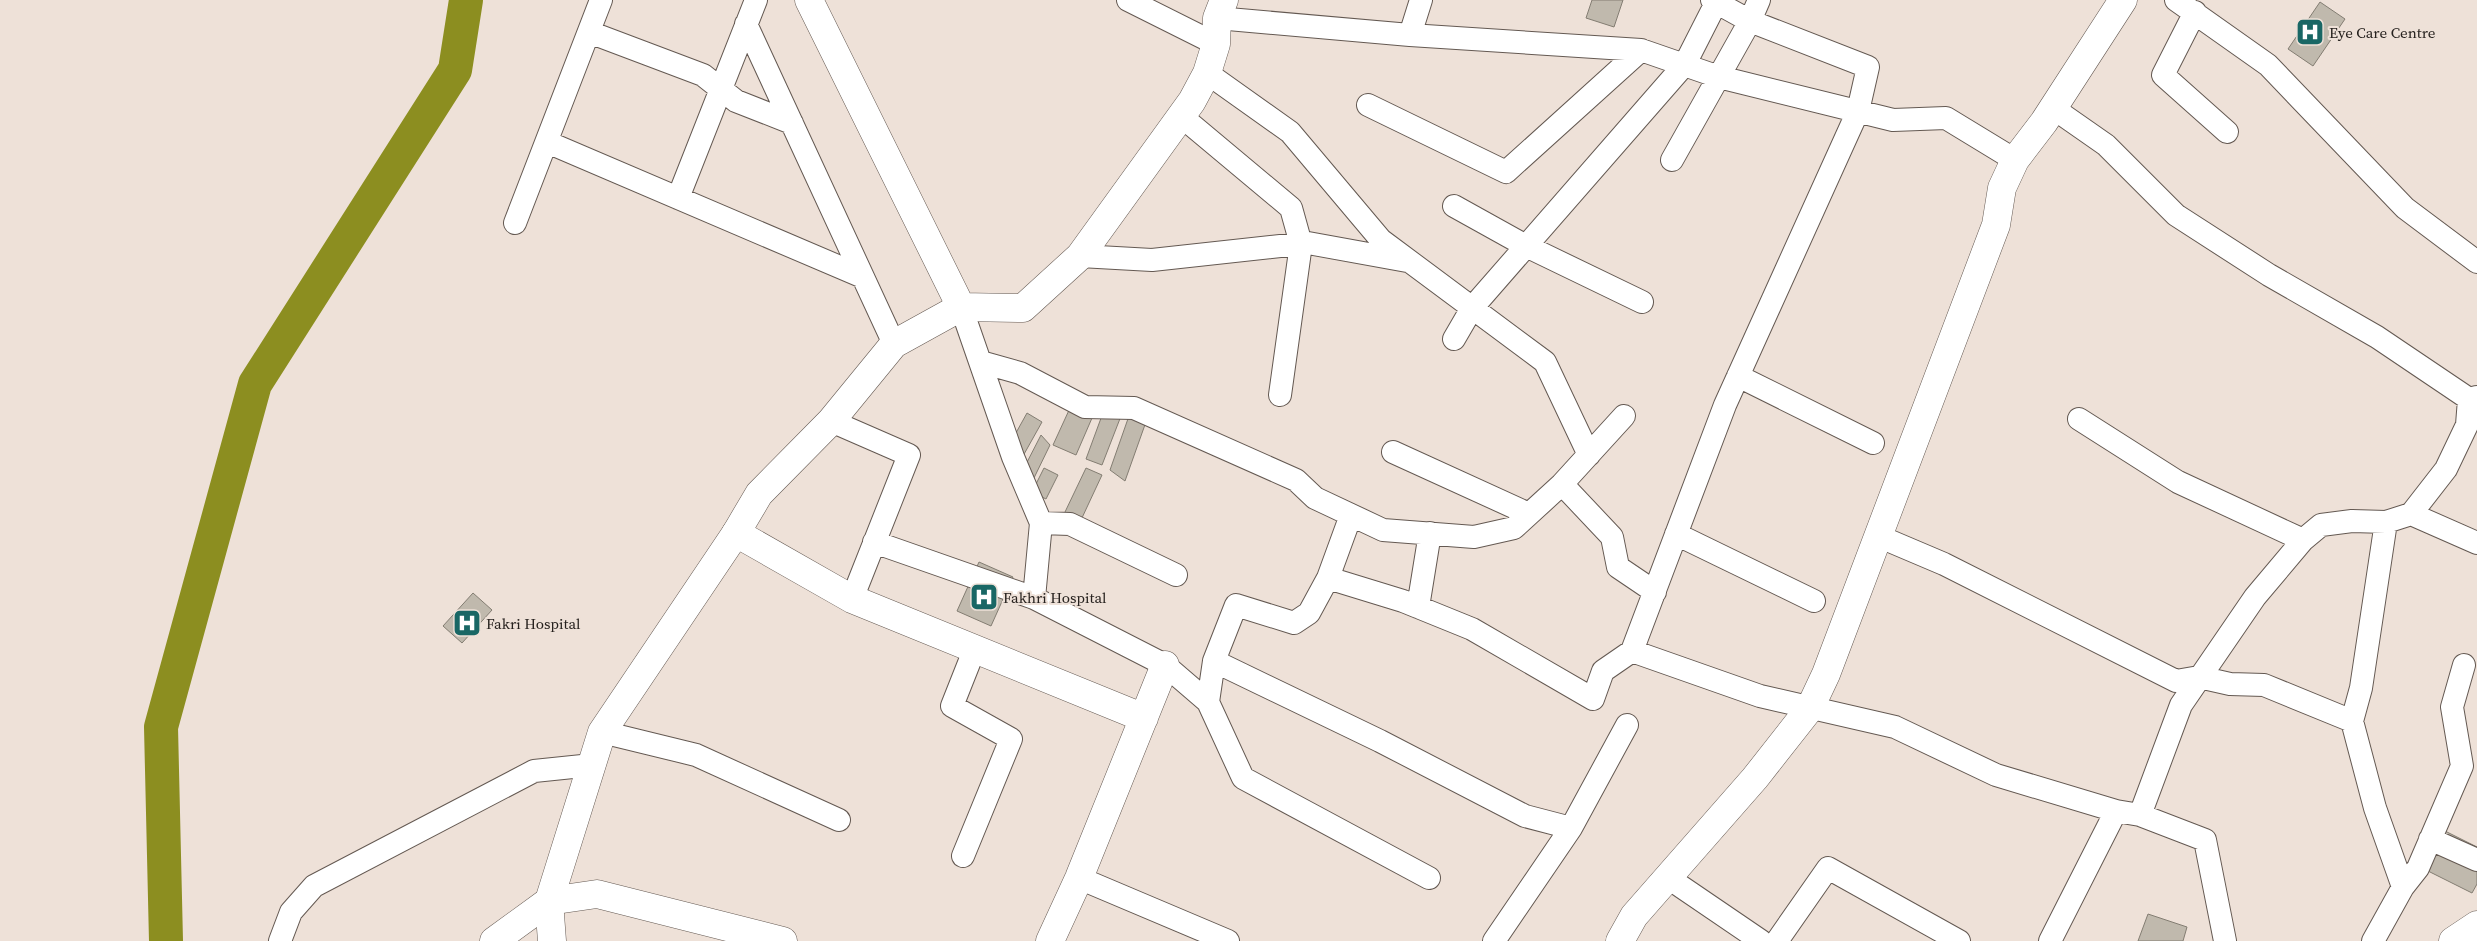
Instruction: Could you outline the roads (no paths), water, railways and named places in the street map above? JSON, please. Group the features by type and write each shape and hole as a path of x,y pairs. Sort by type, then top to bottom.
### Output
{"street":[{"path":"516,223 602,0"},
{"path":"678,198 756,0"},
{"path":"809,0 961,307 1013,457 1041,523 1034,598"},
{"path":"1128,0 1219,21 1641,50 1719,77 1893,120 1946,118 2015,160"},
{"path":"1410,35 1421,0"},
{"path":"1672,160 1750,21 1759,0"},
{"path":"1620,941 1634,916 1755,778 1810,708 1826,674 1965,311 1996,225 2002,188 2015,160 2053,108 2123,0"},
{"path":"2176,0 2268,65 2405,208 2477,262"},
{"path":"1328,578 1418,607 1472,629 1593,699 1603,671 1632,651 1738,376 1858,111 1868,67 1750,21 1714,1 1685,64 1472,308 1454,340"},
{"path":"2195,12 2162,75 2227,132"},
{"path":"552,941 549,901 602,732 736,533 759,494 831,421 894,344 961,307 1023,308 1080,256 1192,101 1206,73 1219,21"},
{"path":"746,24 894,344"},
{"path":"589,32 703,75 736,101 792,123"},
{"path":"1368,105 1506,172 1641,50"},
{"path":"1206,73 1290,132 1381,240 1545,362 1588,455"},
{"path":"2053,108 2106,145 2176,216 2270,275 2377,337 2473,398 2467,425 2446,469 2411,514 2386,522 2352,521 2321,525 2303,540 2255,597 2181,705 2140,815"},
{"path":"1181,116 1290,208 1301,244 1280,395"},
{"path":"547,142 863,276"},
{"path":"1454,206 1526,246 1642,302"},
{"path":"1080,256 1152,260 1301,244 1411,262"},
{"path":"981,362 1020,372 1085,407 1134,408 1296,480 1315,498 1384,530 1474,536 1514,528 1562,484 1624,416"},
{"path":"1738,376 1873,443"},
{"path":"2079,420 2178,482 2303,540"},
{"path":"831,421 909,455 852,599"},
{"path":"1393,452 1529,514"},
{"path":"1562,484 1612,537 1618,567 1655,592"},
{"path":"1208,702 1214,661 1236,605 1294,624 1309,613 1328,578 1351,514"},
{"path":"2411,514 2477,543"},
{"path":"2386,522 2361,688 2352,721 2374,808 2403,887"},
{"path":"1041,523 1070,524 1176,575"},
{"path":"736,533 852,599 1144,718"},
{"path":"1418,607 1430,533"},
{"path":"1676,534 1814,601"},
{"path":"1878,536 1944,564 2176,680 2199,677 2230,684 2264,685 2352,721"},
{"path":"874,542 1034,598 1165,665 1208,702 1243,778 1429,878"},
{"path":"963,856 1012,739 952,706 975,648"},
{"path":"1632,651 1760,696 1894,727 1996,775 2116,811 2140,815 2205,840 2230,938"},
{"path":"1214,661 1380,741 1525,816 1571,828"},
{"path":"1050,941 1078,878 1165,665"},
{"path":"2373,941 2403,887 2418,868 2462,766 2452,707 2464,665"},
{"path":"1494,941 1571,828 1627,726"},
{"path":"602,732 696,755 839,820"},
{"path":"280,941 291,912 314,886 534,771 592,765"},
{"path":"2050,941 2116,811"},
{"path":"2430,839 2477,860"},
{"path":"1777,941 1828,868 1959,941"},
{"path":"1668,877 1761,941"},
{"path":"1078,878 1228,941"},
{"path":"494,941 549,901 597,894 782,941"},
{"path":"2453,941 2477,925"}],"waterway":[{"path":"166,941 161,727 255,384 455,70 466,0"}],"place":[{"name":"Eye Care Centre","path":"2310,32"},
{"name":"Fakhri Hospital","path":"984,597"},
{"name":"Fakri Hospital","path":"467,623"}]}
